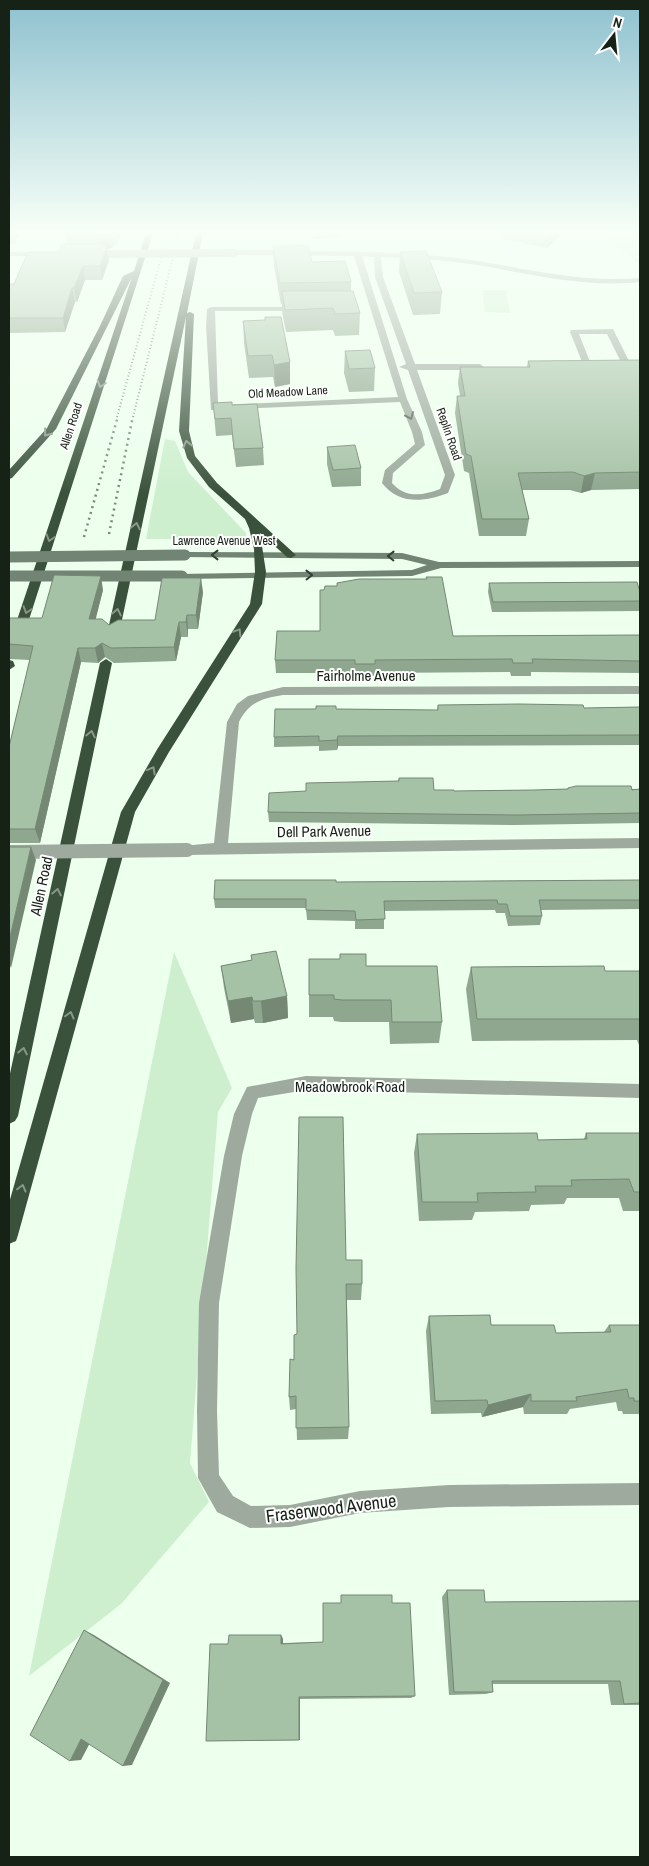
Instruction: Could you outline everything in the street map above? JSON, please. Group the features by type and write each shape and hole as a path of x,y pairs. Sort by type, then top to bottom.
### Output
{"highway":[{"path":"9,476 51,429 107,320"},
{"name":"Allen Road","path":"20,629 122,320"},
{"path":"113,634 181,320"},
{"path":"190,320 184,431 190,456 213,484 250,518 264,528 291,555"},
{"path":"9,1235 128,812 163,750 256,604 260,591 259,555 256,532 250,518"},
{"name":"Allen Road","path":"9,1116 106,663"}],"main road":[{"name":"Lawrence Avenue West","path":"9,557 185,555 402,556 439,565 640,564"},
{"name":"Lawrence Avenue West","path":"9,576 260,576 412,573 439,565"}],"street":[{"name":"Old Meadow Lane","path":"210,320 214,408 403,399"},
{"name":"Replin Road","path":"375,320 394,368 420,445 388,472 387,483 402,496 420,498 444,491 450,475 395,320"},
{"path":"578,367 596,367 628,367 610,331 574,332 596,367"},
{"path":"394,368 492,367"},
{"name":"Fairholme Avenue","path":"221,848 233,722 238,709 248,700 262,694 283,691 640,690"},
{"name":"Dell Park Avenue","path":"9,852 640,844"},
{"name":"Meadowbrook Road","path":"211,1279 233,1156 243,1114 253,1092 306,1083 640,1091"},
{"name":"Fraserwood Avenue","path":"211,1279 207,1411 209,1478 225,1504 242,1513 250,1517 290,1516 360,1502 449,1496 640,1494"}],"green space":[{"path":"165,439 175,441 188,472 246,533 247,544 227,546 187,542 188,539 146,539"},
{"path":"174,952 232,1088 218,1112 190,1463 209,1502 121,1604 29,1676"}],"building":[{"path":"282,320 290,362 274,365 272,355 248,356 243,321"},
{"path":"370,350 375,368 349,369 345,351"},
{"path":"640,360 640,472 595,473 584,476 573,472 518,473 529,519 482,519 471,456 466,454 457,396 465,396 460,367 530,367 528,361"},
{"path":"232,402 232,405 257,404 263,448 234,449 231,418 215,419 213,403"},
{"path":"355,445 361,468 333,470 327,447"},
{"path":"54,575 101,576 89,619 102,619 109,625 118,620 155,620 162,578 201,578 196,615 187,615 186,622 179,622 174,647 111,648 102,643 95,648 78,648 35,829 9,829 9,747 33,646 9,644 9,618 42,618"},
{"path":"426,577 442,577 453,636 640,635 640,661 532,659 533,663 513,663 512,659 375,660 375,664 355,664 355,660 275,660 277,631 320,631 320,590 324,590 325,586 337,586 337,583 359,579 427,579"},
{"path":"637,582 640,601 493,602 489,583"},
{"path":"438,705 583,705 584,708 640,707 640,735 338,736 337,740 319,741 319,736 274,737 275,709 316,709 316,706 336,706 336,709 438,710"},
{"path":"399,778 433,778 434,790 454,791 568,789 576,786 631,786 632,790 640,789 640,813 517,815 268,812 269,793 306,791 306,783 399,781"},
{"path":"9,847 31,847 9,941"},
{"path":"215,880 336,880 336,882 640,880 640,900 539,900 542,916 510,916 507,904 498,904 497,900 384,901 385,919 356,920 355,911 306,910 306,899 214,899"},
{"path":"276,951 287,996 261,1001 253,1001 252,997 228,1001 221,966 252,960 251,955"},
{"path":"340,954 366,954 366,966 437,966 442,1022 392,1022 391,1000 342,1000 334,999 334,995 309,995 309,959 340,959"},
{"path":"604,966 605,971 640,971 640,1019 477,1019 471,967"},
{"path":"299,1117 343,1117 346,1260 362,1260 362,1284 346,1284 349,1427 296,1428 296,1396 289,1397 290,1359 294,1360 294,1335 297,1334 296,1268"},
{"path":"537,1133 538,1140 587,1139 586,1133 640,1133 640,1192 634,1192 629,1179 571,1180 572,1186 535,1186 536,1192 477,1193 478,1202 422,1202 417,1134"},
{"path":"490,1315 491,1325 554,1325 556,1333 611,1332 609,1325 640,1325 640,1401 634,1401 634,1398 629,1398 627,1389 576,1397 577,1401 531,1401 531,1394 488,1405 487,1400 435,1401 429,1316"},
{"path":"447,1590 484,1590 485,1602 640,1601 640,1703 624,1704 620,1681 492,1681 493,1692 454,1692"},
{"path":"341,1595 392,1595 392,1603 410,1603 415,1696 299,1697 299,1740 206,1741 210,1644 228,1644 229,1635 281,1635 281,1644 323,1642 323,1603 341,1603"},
{"path":"84,1630 163,1680 123,1766 81,1739 70,1761 30,1735"}],"railway":[{"path":"117,417 144,320"},
{"path":"133,417 157,320"},
{"path":"84,537 118,416"},
{"path":"109,534 133,416"}]}
